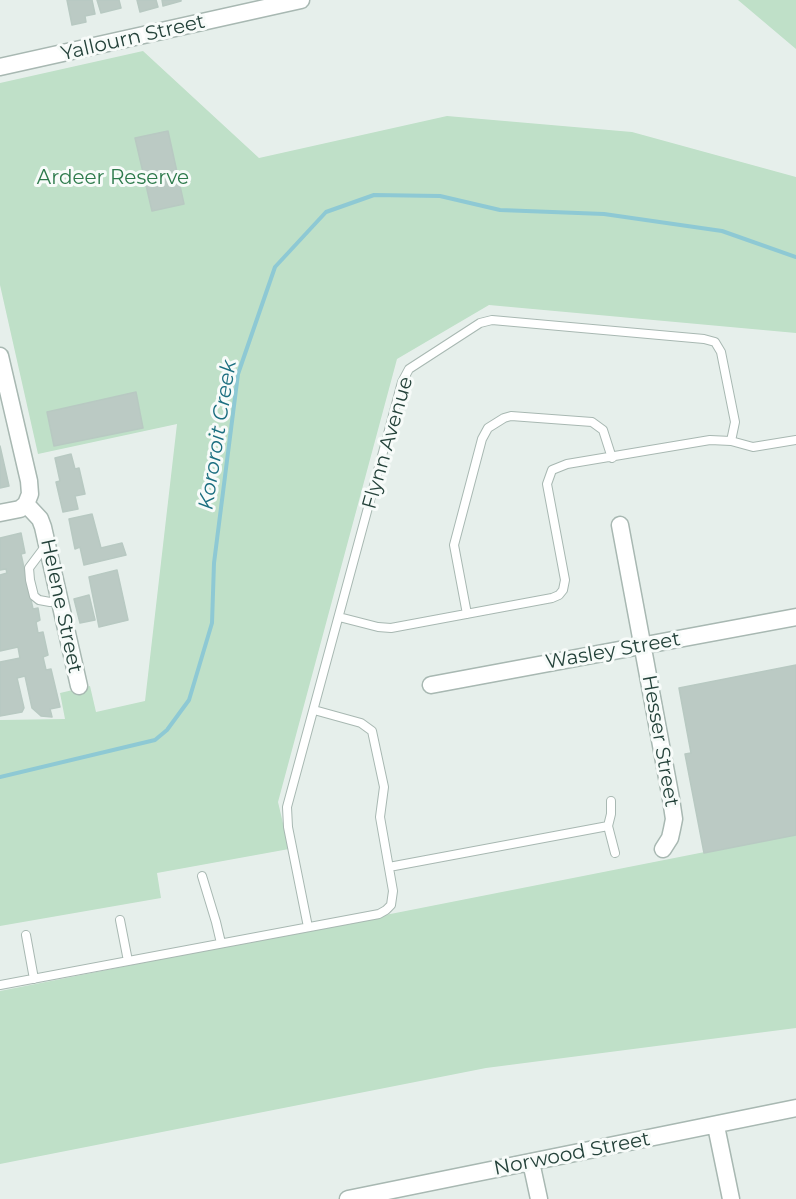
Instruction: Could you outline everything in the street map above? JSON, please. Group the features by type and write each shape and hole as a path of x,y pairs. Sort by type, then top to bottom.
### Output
{"street":[{"name":"Yallourn Street","path":"0,67 301,0"},
{"path":"0,356 30,494 26,504 20,509 0,513"},
{"name":"Helene Street","path":"26,504 40,519 47,543 79,686"},
{"name":"Hesser Street","path":"620,525 674,819 670,838 663,849"},
{"name":"Wasley Street","path":"431,685 796,617"},
{"name":"Norwood Street","path":"348,1199 717,1126 796,1108"},
{"path":"717,1126 731,1199"},
{"path":"531,1162 538,1199"}],"lane":[{"name":"Flynn Avenue","path":"308,927 288,827 287,807 406,374 414,365 480,323 492,320 704,339 715,342 721,352 735,422 731,441"},
{"path":"467,614 454,545 482,439 488,428 504,418 518,415 592,422 601,427 606,435 612,458"},
{"path":"339,617 384,628 559,595 563,590 565,580 547,484 552,471 567,464 710,440 731,441 753,447 796,440"},
{"path":"47,543 29,568 30,580 34,596 39,600 50,602 60,600"},
{"path":"0,986 379,914 386,910 393,898 390,867 380,817 384,787 372,731 361,723 314,710"},
{"path":"611,801 612,808 608,826 615,853"},
{"path":"390,867 608,826"},
{"path":"202,876 221,943"},
{"path":"120,920 128,961"},
{"path":"26,935 34,979"}],"green space":[{"path":"738,0 796,0 796,49"},
{"name":"Ardeer Reserve","path":"143,51 259,158 447,116 632,132 796,177 796,333 489,305 397,359 278,802 289,849 157,873 161,898 0,926 0,720 65,719 60,693 90,686 96,712 145,701 177,424 38,454 0,285 0,83"},
{"path":"796,834 796,1028 486,1068 0,1164 0,991"}],"building":[{"path":"67,0 92,0 95,14 85,16 86,22 72,25"},
{"path":"97,0 119,0 121,8 101,13"},
{"path":"137,0 156,0 158,7 140,12"},
{"path":"162,0 181,0 181,1 163,6"},
{"path":"168,131 184,204 152,211 135,138"},
{"path":"136,392 143,428 54,446 47,412"},
{"path":"0,446 9,486 0,488"},
{"path":"71,454 75,469 79,468 85,494 75,496 78,509 63,512 56,482 60,481 55,458"},
{"path":"92,514 101,548 122,543 126,555 84,565 80,547 75,549 69,519"},
{"path":"21,533 25,553 21,554 33,609 38,608 40,620 36,622 38,633 43,632 48,655 43,657 46,670 51,669 60,707 50,709 52,717 41,716 32,708 25,676 17,678 24,708 22,712 0,716 0,662 20,658 18,647 0,651 0,575 7,573 6,569 0,570 0,538"},
{"path":"117,570 128,620 99,627 89,577"},
{"path":"89,595 95,620 80,623 74,599"},
{"path":"796,665 796,835 704,853 685,754 691,753 679,688"}],"waterway":[{"name":"Kororoit Creek","path":"0,777 155,740 167,730 189,700 212,623 214,563 238,374 275,267 326,212 374,195 440,196 500,210 604,214 722,231 796,257"}]}
